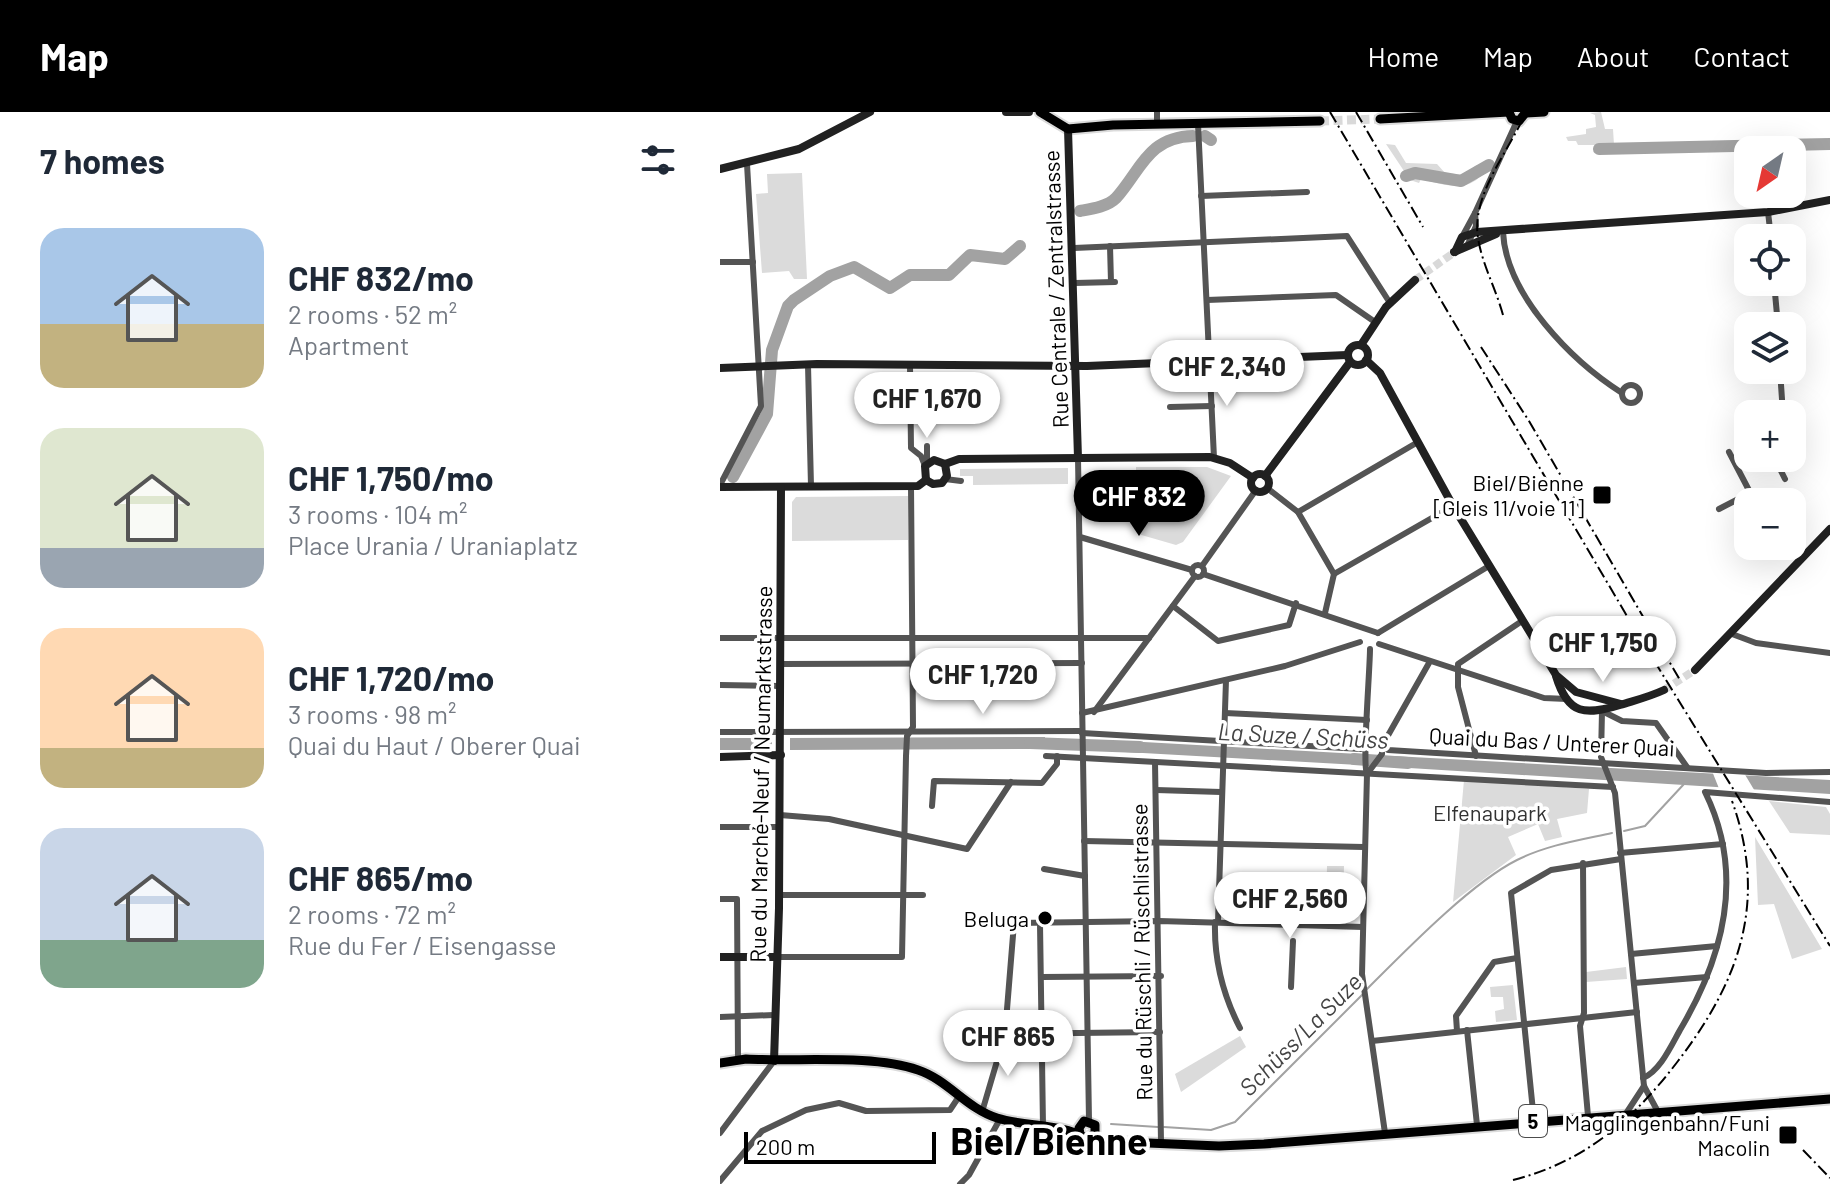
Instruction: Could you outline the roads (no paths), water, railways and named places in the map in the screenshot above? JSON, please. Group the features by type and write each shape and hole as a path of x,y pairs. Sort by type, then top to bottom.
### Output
{"main road":[{"path":"1006,112 1029,112"},
{"path":"1040,112 1068,129 1320,121"},
{"path":"1380,119 1404,115 1509,112 1517,121 1526,112 1544,112"},
{"path":"720,169 812,144 867,113"},
{"name":"Rue Centrale / Zentralstrasse","path":"1068,129 1078,458"},
{"path":"1453,253 1474,233 1768,212 1830,200"},
{"path":"1465,240 1502,232"},
{"path":"1361,345 1390,303 1415,280"},
{"path":"926,480 926,464 934,460 945,464 959,459 1214,458 1253,478 1265,476 1349,359 1351,346 1361,345"},
{"path":"1361,345 1367,351 1366,360"},
{"path":"720,368 768,365 1076,366 1210,360 1349,359 1358,365 1366,360"},
{"path":"1366,360 1380,373 1453,506 1556,675 1567,699 1586,712 1602,711 1664,690"},
{"path":"720,486 911,486 926,480 938,484 945,479 945,464"},
{"path":"1253,478 1256,490 1267,488 1265,476"},
{"name":"Rue du Marché-Neuf / Neumarktstrasse","path":"774,1061 781,754 781,487"},
{"path":"1695,670 1829,532"},
{"path":"1556,675 1576,692 1621,704"},
{"path":"1567,699 1576,692"},
{"path":"1597,699 1602,711"},
{"path":"720,757 781,754"},
{"path":"720,957 777,957"},
{"name":"5","path":"720,1063 738,1059 894,1065 927,1073 958,1098 1000,1119 1055,1128 1083,1126 1113,1140 1232,1145 1627,1112 1830,1099"},
{"path":"1083,1126 1094,1133"}],"street":[{"path":"1157,112 1157,125"},
{"path":"1465,240 1517,121"},
{"path":"1198,124 1214,458"},
{"path":"720,486 760,411 768,365 753,262 747,164"},
{"path":"1201,196 1307,192"},
{"path":"1768,212 1769,224"},
{"path":"1474,233 1475,213"},
{"path":"1502,232 1510,269 1553,334 1577,359 1622,393"},
{"path":"1074,248 1347,236 1390,303"},
{"path":"1075,283 1113,282 1110,246"},
{"path":"720,262 753,262"},
{"path":"1207,300 1336,295 1375,322"},
{"path":"808,365 811,486"},
{"path":"910,365 911,448 926,464"},
{"path":"1170,407 1212,406"},
{"path":"1298,512 1418,442"},
{"path":"926,464 927,446"},
{"path":"1719,509 1752,495 1729,452"},
{"name":"Rue Centrale / Zentralstrasse","path":"1078,458 1087,976 1083,1126"},
{"path":"1782,472 1785,479"},
{"path":"945,479 961,481"},
{"path":"777,957 840,960 902,957 902,836 911,664 911,486"},
{"path":"1267,488 1298,512 1334,574 1325,613"},
{"path":"1080,537 1193,573 1203,570 1256,490"},
{"path":"1334,574 1453,506"},
{"path":"1094,712 1173,606 1195,565 1378,633 1489,566"},
{"path":"1173,606 1218,641 1289,625 1296,603"},
{"path":"1476,756 1457,672 1459,662 1522,621"},
{"path":"1360,642 1365,630"},
{"path":"1378,633 1379,644"},
{"path":"1732,634 1756,643 1830,653"},
{"path":"720,638 1149,638"},
{"path":"1360,642 1370,649"},
{"path":"1082,713 1226,680 1360,642"},
{"path":"1370,649 1379,644 1429,663 1544,698 1567,699"},
{"path":"1370,649 1365,770 1363,984 1385,1133"},
{"path":"781,664 1082,663"},
{"path":"1365,770 1374,767 1382,746 1429,663"},
{"path":"1226,680 1215,951 1225,992 1240,1028"},
{"path":"720,685 781,686"},
{"path":"1657,1110 1644,1082 1618,825 1607,786 1602,711 1622,721 1656,723 1687,767"},
{"path":"1225,713 1367,720"},
{"name":"Quai du Bas / Unterer Quai","path":"720,732 909,734 1056,730 1224,744 1366,750 1382,746 1390,750 1605,765 1766,773 1830,772"},
{"name":"Quai du Bas / Unterer Quai","path":"1046,756 1057,760 1083,754 1155,762 1223,762 1607,786"},
{"path":"932,806 934,781 1042,783 1057,760"},
{"name":"Rue du Rüschli / Rüschlistrasse","path":"1155,762 1161,976 1161,1142"},
{"path":"780,815 829,819 967,849 1011,782"},
{"path":"1156,790 1221,792"},
{"path":"1627,1112 1675,1039 1707,977 1717,946 1728,897 1723,844 1705,792 1830,802"},
{"path":"720,827 780,827"},
{"path":"1084,841 1364,847"},
{"path":"1534,1121 1511,893 1536,875 1583,863 1723,844"},
{"path":"1583,863 1584,1013 1581,1019 1588,1116"},
{"path":"1044,869 1085,876"},
{"path":"779,895 923,895"},
{"path":"720,899 737,899 738,1059"},
{"path":"982,1112 1005,1034 1014,923 1217,922 1293,933 1363,927"},
{"path":"1040,924 1043,1126"},
{"path":"1291,987 1293,933"},
{"path":"1631,954 1717,946"},
{"path":"1457,1031 1456,1016 1494,962 1517,958"},
{"path":"1042,977 1161,976"},
{"path":"1634,983 1707,977"},
{"path":"1372,1041 1637,1012"},
{"path":"720,1017 774,1015"},
{"path":"1467,1030 1477,1125"},
{"path":"1005,1034 1160,1032"},
{"path":"720,1133 774,1061"},
{"path":"720,1181 745,1147 769,1126 806,1110 845,1103 866,1111 950,1110 958,1098"},
{"path":"960,1184 969,1175 1000,1119"}],"waterway":[{"name":"La Suze / Schüss","path":"1080,211 1099,207 1116,198 1155,149 1166,142 1193,136"},
{"name":"La Suze / Schüss","path":"1205,136 1211,140"},
{"name":"La Suze / Schüss","path":"1599,149 1830,144"},
{"name":"La Suze / Schüss","path":"1406,176 1415,173 1461,181 1489,165"},
{"name":"La Suze / Schüss","path":"733,477 767,414 772,350 788,306 794,300 830,276 854,267 890,288 910,275 949,275 970,255 1005,259 1020,246"},
{"name":"La Suze / Schüss","path":"1030,743 1140,747"},
{"name":"La Suze / Schüss","path":"1354,759 1408,763"},
{"name":"La Suze / Schüss","path":"1624,831 1645,826 1684,784"},
{"name":"Schüss/La Suze","path":"1367,989 1439,919 1499,871 1540,850 1612,833"},
{"name":"Schüss/La Suze","path":"1164,1127 1211,1130 1235,1122 1363,994"},
{"name":"Schüss/La Suze","path":"1111,1124 1158,1127"}],"tunnel":[{"path":"1320,121 1380,119"},
{"path":"1415,280 1452,254"},
{"path":"1664,690 1695,670"}],"railway":[{"path":"1330,112 1637,633 1830,946"},
{"path":"1356,112 1423,227"},
{"path":"1503,315 1480,248 1477,222 1480,205 1493,173 1526,112"},
{"path":"1481,347 1529,421 1680,680"},
{"path":"1513,1180 1563,1162 1606,1136 1661,1082 1700,1031 1718,1000 1742,938 1747,906 1743,838 1732,801"},
{"path":"1803,1150 1830,1178"}],"place":[{"name":"Biel/Bienne [Gleis 11/voie 11]","path":"1602,495"},
{"name":"Beluga","path":"1045,918"},
{"name":"Magglingenbahn/Funi Macolin","path":"1788,1135"}],"district":[{"name":"Biel/Bienne","path":"1049,1140"}],"park label":[{"name":"Elfenaupark","path":"1490,812"}]}
